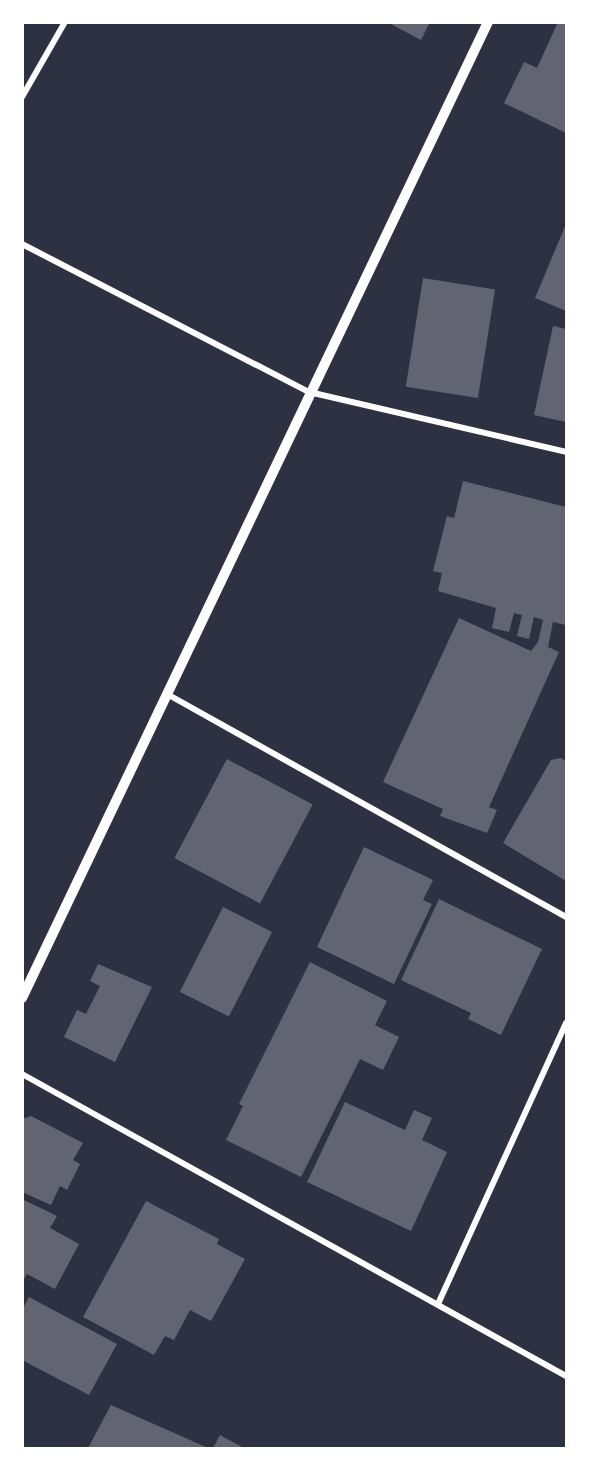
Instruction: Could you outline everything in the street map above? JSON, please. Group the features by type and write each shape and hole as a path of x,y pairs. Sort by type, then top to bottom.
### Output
{"street":[{"path":"22,97 65,22"},
{"path":"22,998 309,392 488,22"},
{"path":"22,244 309,392 567,452"},
{"path":"167,694 567,917"},
{"path":"438,1304 567,1023"},
{"path":"22,1074 567,1377"}],"building":[{"path":"387,22 430,22 421,40"},
{"path":"558,22 566,22 566,133 504,103 524,62 537,68"},
{"path":"566,224 566,311 535,298"},
{"path":"423,278 495,289 478,398 406,387"},
{"path":"553,326 566,329 566,422 534,415"},
{"path":"463,481 566,507 566,625 553,622 548,647 559,652 489,807 497,810 487,833 440,816 443,809 383,782 459,618 531,651 538,642 543,620 534,617 529,639 517,636 522,615 514,613 509,632 492,628 496,608 438,591 442,573 433,571 447,516 454,518"},
{"path":"561,758 566,761 566,881 503,843 551,760"},
{"path":"227,759 313,805 260,903 174,858"},
{"path":"364,847 433,880 423,900 432,904 394,984 317,947"},
{"path":"439,899 542,949 501,1035 468,1019 471,1013 401,980"},
{"path":"223,907 272,932 229,1017 180,992"},
{"path":"310,962 387,1001 375,1025 399,1037 383,1070 360,1059 301,1177 226,1140 243,1106 239,1104"},
{"path":"98,964 152,987 115,1062 64,1037 77,1010 86,1014 100,986 90,981"},
{"path":"345,1102 405,1130 414,1110 432,1118 422,1140 447,1152 411,1231 307,1182"},
{"path":"31,1116 83,1143 73,1160 80,1164 67,1190 60,1186 51,1205 22,1192 22,1119"},
{"path":"22,1199 57,1216 50,1228 79,1244 55,1289 27,1274 22,1282"},
{"path":"146,1201 219,1239 217,1244 245,1259 211,1321 190,1310 174,1340 165,1336 154,1355 83,1317"},
{"path":"29,1297 117,1344 89,1395 22,1360 22,1310"},
{"path":"111,1405 208,1448 88,1448"},
{"path":"220,1435 244,1448 213,1448"}]}
